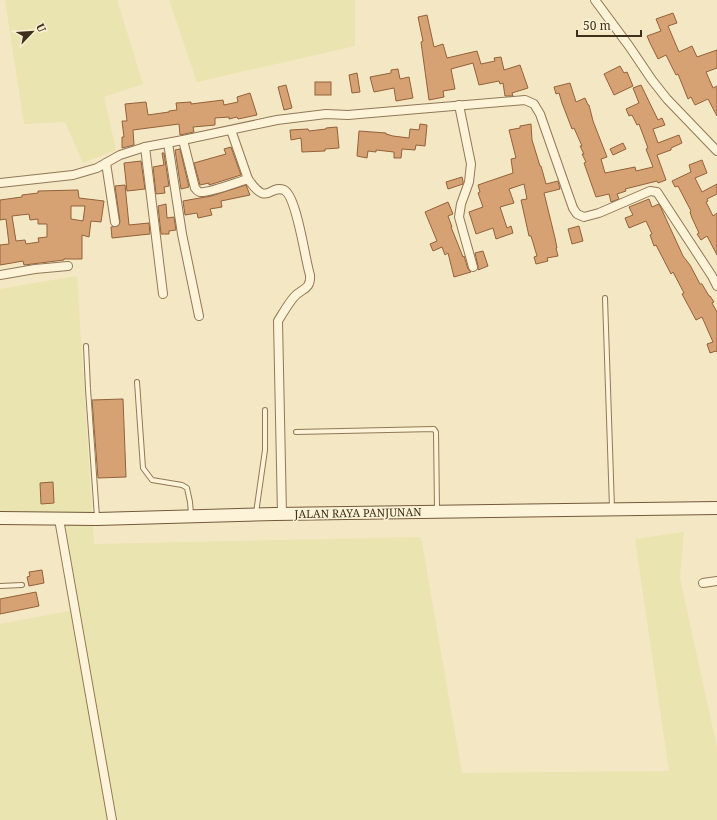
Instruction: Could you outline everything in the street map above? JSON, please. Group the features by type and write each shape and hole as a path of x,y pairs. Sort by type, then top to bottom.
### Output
{"main road":[{"name":"JALAN RAYA PANJUNAN","path":"0,518 61,526 97,519 282,514 717,508"}],"street":[{"path":"595,0 630,46 652,80 667,99 717,151"},
{"path":"0,183 73,175 96,168 120,155 144,147 302,116 353,114 525,100 532,102 540,114 573,208 577,214 584,217 599,213 650,190 656,192 712,276 717,286"},
{"path":"459,105 471,164 470,182 461,204 459,217 474,267"},
{"path":"231,130 248,178 253,185 263,194 280,189 285,190 288,193 296,210 310,275 310,281 306,288 295,296 278,321 282,514"},
{"path":"183,140 195,188 199,192 202,193 248,178"},
{"path":"168,143 182,234 199,316"},
{"path":"144,147 163,294"},
{"path":"106,163 115,222"},
{"path":"0,275 35,269 68,266"},
{"path":"61,526 112,820"},
{"path":"703,583 717,581"}],"lane":[{"path":"606,298 612,509"},
{"path":"86,346 97,519"},
{"path":"136,382 143,468 152,480 187,488 191,517"},
{"path":"256,515 265,450 265,410"},
{"path":"296,432 434,429 436,432 437,512"},
{"path":"0,586 22,585"}],"shaded area":[{"path":"5,0 117,0 143,84 104,97 116,150 83,163 65,122 24,124"},
{"path":"169,0 355,0 355,46 197,82"},
{"path":"77,276 94,544 421,537 462,773 669,771 635,539 684,532 680,578 717,748 717,820 0,820 0,624 80,609 57,513 0,512 0,289"}],"building":[{"path":"673,13 677,23 668,26 679,52 692,46 697,57 717,50 717,68 706,72 713,88 717,86 717,116 708,99 695,105 691,97 688,99 678,74 676,75 666,55 658,59 647,36 661,31 656,19"},
{"path":"427,15 434,47 443,44 447,58 477,51 481,64 495,61 494,58 501,57 504,70 520,65 528,88 512,93 513,96 505,96 503,83 500,84 499,81 479,85 473,63 451,69 455,89 443,91 444,97 429,100 421,42 423,41 418,17"},
{"path":"620,66 624,73 627,72 633,86 614,95 604,74"},
{"path":"398,69 400,79 409,77 413,98 396,101 394,88 374,92 370,77 391,73 391,70"},
{"path":"357,73 360,92 352,93 349,75"},
{"path":"315,82 331,82 331,95 315,95"},
{"path":"570,83 576,102 585,98 589,105 593,121 607,157 601,159 605,173 635,167 636,171 653,167 639,124 637,125 632,115 629,116 626,109 639,103 633,88 641,85 658,120 662,118 665,125 653,129 658,143 679,135 682,143 671,148 671,150 657,155 666,180 658,183 657,181 625,189 626,191 617,194 619,199 611,202 609,194 596,197 584,163 586,162 580,146 582,146 574,128 572,129 559,93 556,94 554,87"},
{"path":"286,85 292,108 284,110 278,87"},
{"path":"250,93 257,115 238,119 237,117 229,119 229,117 215,118 215,125 193,127 194,132 180,135 179,124 133,130 134,145 122,148 122,137 124,137 122,121 127,121 125,104 146,102 148,115 177,110 176,103 191,102 191,104 223,100 224,105 238,102 237,97"},
{"path":"420,124 427,125 425,146 416,145 415,150 402,149 401,158 394,158 394,152 376,150 376,152 368,151 367,158 357,156 359,131 386,133 393,136 409,138 410,129 419,130"},
{"path":"531,124 532,140 546,184 558,181 560,189 544,193 558,256 547,258 548,261 536,264 534,257 537,256 531,236 529,236 521,200 527,199 524,184 509,189 514,203 500,207 507,228 511,226 513,233 496,239 493,228 476,234 469,212 483,207 478,193 480,192 478,185 513,173 511,159 516,158 509,130"},
{"path":"337,127 339,148 325,149 325,151 302,152 301,138 291,140 290,130 308,129 309,131"},
{"path":"623,143 626,149 613,155 610,149"},
{"path":"231,147 241,175 209,185 209,183 200,185 194,163 226,154 224,149"},
{"path":"180,149 189,187 181,189 175,150"},
{"path":"162,153 164,153 169,186 164,187 165,193 156,194 153,167 164,165"},
{"path":"702,160 707,173 695,178 702,192 717,184 717,194 707,199 708,201 706,202 713,216 717,213 717,255 707,236 701,240 697,234 699,233 692,218 691,211 678,186 675,187 672,181 691,172 689,165"},
{"path":"141,161 145,189 127,191 124,163"},
{"path":"462,177 463,184 448,189 446,182"},
{"path":"125,185 129,225 149,223 150,234 112,238 111,227 118,226 120,222 115,186"},
{"path":"246,185 250,195 221,201 222,207 210,209 212,215 198,218 197,213 185,215 183,201 211,196"},
{"path":"78,190 79,198 104,201 101,222 91,221 89,237 82,235 82,259 64,259 24,265 23,261 0,265 0,245 9,244 6,219 0,220 0,200 22,197 22,195 38,193 38,191","holes":["71,206 85,206 83,221 71,219","29,214 30,220 38,219 38,224 47,224 47,237 38,238 39,242 26,244 25,240 16,241 12,216"]},
{"path":"649,199 652,207 659,204 683,256 690,265 700,284 702,284 714,302 712,303 717,312 717,352 710,353 707,344 713,342 702,317 696,320 682,294 684,293 673,272 671,274 656,245 654,246 650,235 652,234 646,221 629,228 625,218 633,215 629,207"},
{"path":"448,202 453,214 448,216 451,227 468,269 471,272 454,277 448,253 445,255 442,247 433,251 430,244 437,241 425,212"},
{"path":"166,204 167,218 174,217 176,230 169,231 169,234 161,234 158,206"},
{"path":"579,226 583,241 572,244 568,229"},
{"path":"483,251 488,266 478,270 475,253"},
{"path":"123,399 126,477 98,478 92,400"},
{"path":"53,482 54,503 41,504 40,483"},
{"path":"42,570 44,583 29,586 27,577 30,576 29,572"},
{"path":"36,592 39,606 0,614 0,599"}]}
